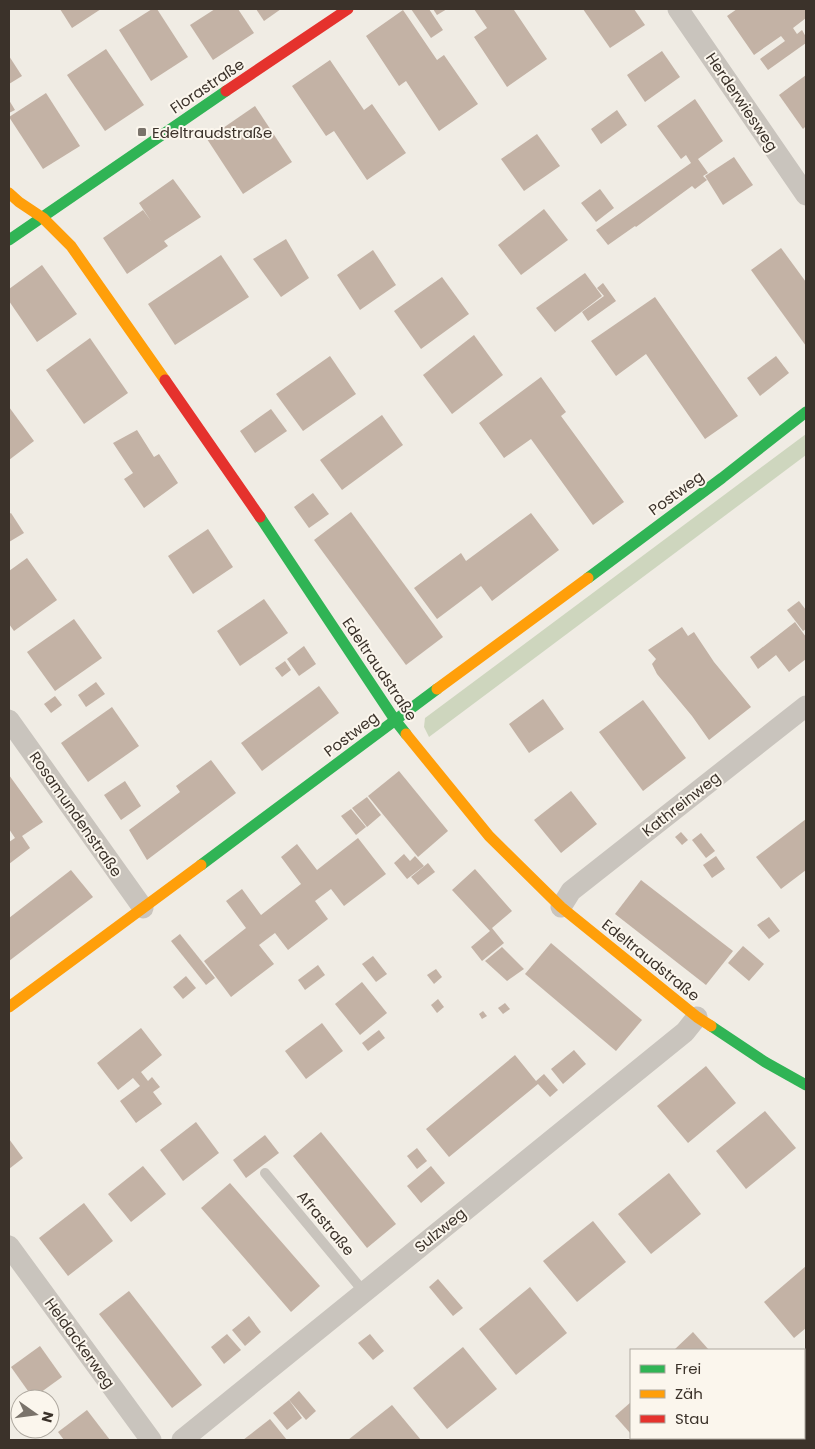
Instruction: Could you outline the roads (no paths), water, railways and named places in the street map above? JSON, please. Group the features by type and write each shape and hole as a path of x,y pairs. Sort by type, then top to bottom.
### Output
{"street":[{"name":"Florastraße","path":"9,240 147,144 348,9"},
{"name":"Herderwiesweg","path":"678,9 806,196"},
{"name":"Edeltraudstraße","path":"9,193 43,218 70,246 239,486 395,720 489,836 561,907 697,1017 765,1062 806,1086"},
{"name":"Postweg","path":"9,1007 722,478 806,412"},
{"name":"Kathreinweg","path":"561,907 571,891 806,706"},
{"name":"Rosamundenstraße","path":"9,720 143,908"},
{"name":"Sulzweg","path":"182,1440 684,1032 697,1017"},
{"name":"Heldackerweg","path":"9,1246 151,1440"}],"lane":[{"name":"Afrastraße","path":"265,1174 364,1292"}],"place":[{"name":"Edeltraudstraße","path":"142,132"}]}
